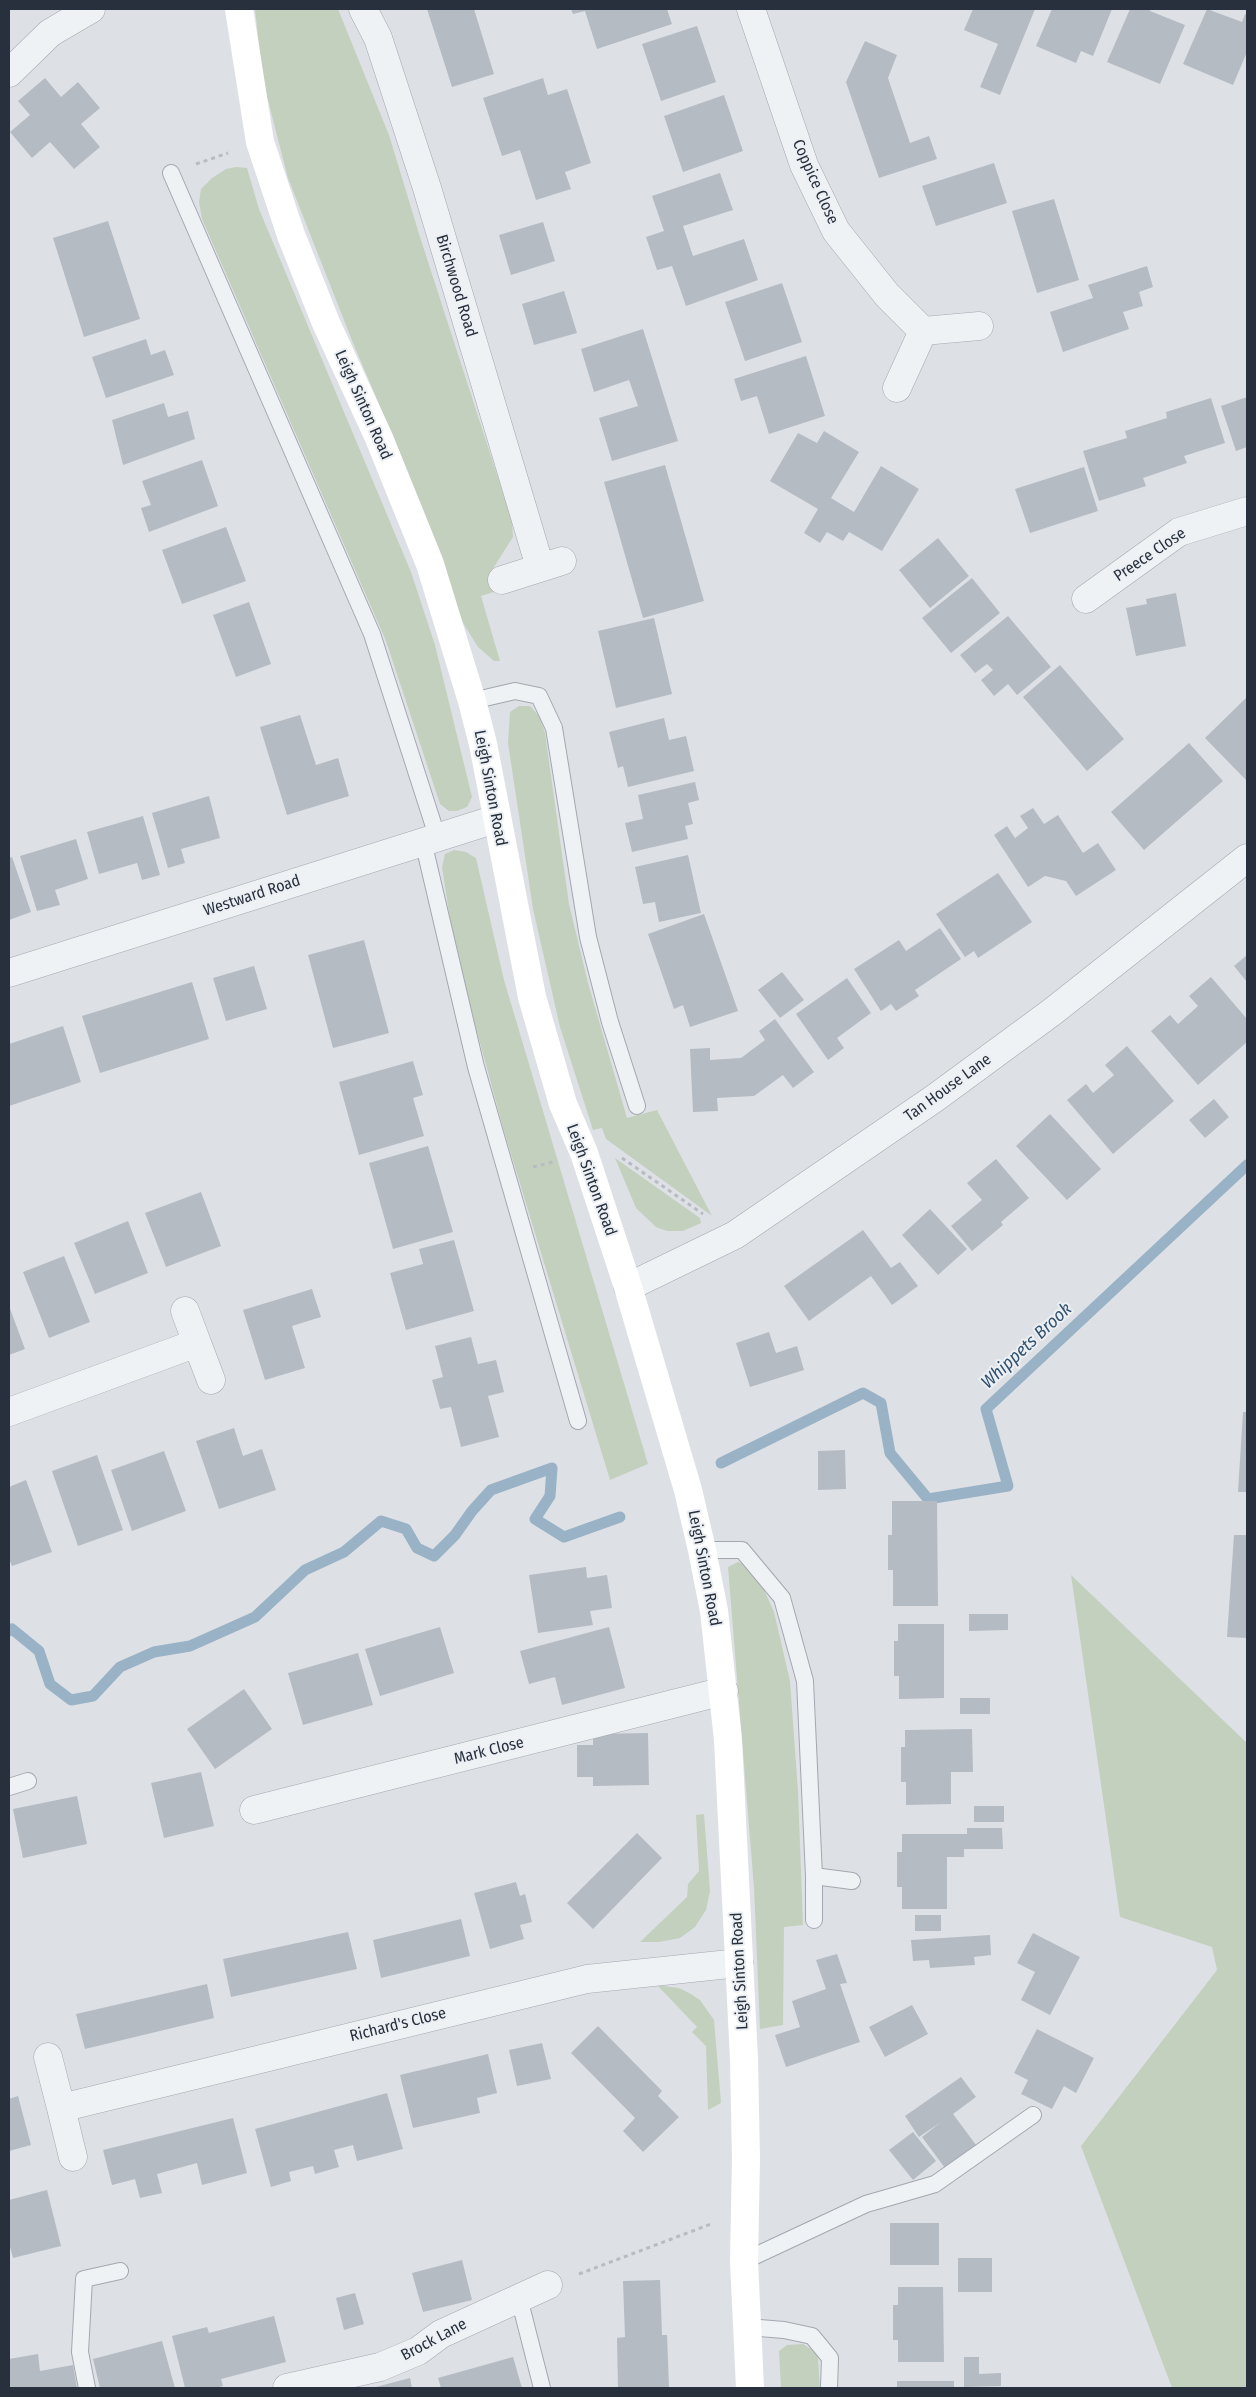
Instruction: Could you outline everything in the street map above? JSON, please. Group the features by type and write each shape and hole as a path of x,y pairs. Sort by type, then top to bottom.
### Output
{"main road":[{"name":"Leigh Sinton Road","path":"239,9 260,142 291,236 326,323 379,438 430,564 472,701 483,744 532,998 563,1104 584,1153 628,1288 682,1470 702,1550 714,1611 724,1691 744,2059 746,2159 744,2261 750,2388"}],"street":[{"path":"9,73 50,33 91,9"},
{"name":"Birchwood Road","path":"363,9 378,38 551,564 502,580"},
{"name":"Coppice Close","path":"751,9 804,165 836,230 886,295 923,331"},
{"path":"897,388 923,331 979,326"},
{"name":"Preece Close","path":"1086,599 1179,532 1247,512"},
{"name":"Westward Road","path":"9,973 496,819"},
{"name":"Tan House Lane","path":"628,1288 734,1235 943,1092 1052,1012 1247,858"},
{"path":"185,1312 211,1380"},
{"path":"9,1412 197,1343"},
{"name":"Mark Close","path":"254,1810 724,1691"},
{"name":"Richard's Close","path":"61,2108 587,1979 739,1963"},
{"path":"48,2058 73,2157"},
{"name":"Brock Lane","path":"287,2388 380,2367 418,2351 441,2334 548,2286"}],"lane":[{"path":"171,173 372,634 430,839 442,916 458,996 506,1175 578,1421"},
{"path":"472,701 515,691 539,696 554,728 563,776 573,855 588,937 610,1022 637,1106"},
{"path":"702,1550 742,1550 782,1598 805,1681 814,1876 814,1920"},
{"path":"9,1786 28,1781"},
{"path":"814,1876 852,1881"},
{"path":"744,2261 866,2204 935,2184 1033,2115"},
{"path":"87,2388 80,2352 84,2279 120,2271"},
{"path":"519,2298 542,2388"},
{"path":"747,2327 784,2330 812,2336 830,2358 829,2388"}],"path":[{"path":"171,173 260,142"},
{"path":"506,1175 607,1147 734,1235"},
{"path":"548,2286 744,2212"}],"green space":[{"path":"255,9 338,9 389,135 512,521 513,537 494,567 494,584 497,591 481,596 500,661 494,661 478,647 463,623 390,430 353,343 288,178 263,81"},
{"path":"236,167 247,168 259,209 411,572 435,645 472,797 467,807 457,811 449,811 440,804 386,641 202,219 199,202 201,189 212,178 226,169"},
{"path":"519,706 530,706 540,717 545,733 569,904 588,983 627,1118 657,1110 712,1216 606,1139 602,1128 593,1130 560,1027 533,909 508,743 510,712"},
{"path":"454,850 466,852 476,858 504,980 648,1464 610,1480 504,1131 470,1006 451,926 442,867 445,854"},
{"path":"615,1158 700,1218 701,1223 683,1231 667,1231 656,1227 636,1208"},
{"path":"738,1562 747,1565 761,1583 774,1612 790,1681 798,1791 803,1925 784,1927 783,2025 760,2029 754,1888 728,1567"},
{"path":"1071,1575 1247,1743 1247,2388 1172,2388 1081,2146 1217,1970 1212,1947 1120,1917"},
{"path":"704,1814 710,1891 706,1910 695,1927 680,1938 659,1942 640,1942 687,1897 688,1884 699,1871 696,1815"},
{"path":"657,1985 679,1988 691,1994 700,2000 714,2020 721,2103 708,2110 706,2046 692,2032 697,2027"},
{"path":"803,2344 814,2351 818,2358 820,2388 781,2388 779,2351 787,2345"}],"building":[{"path":"427,9 474,9 494,74 452,87"},
{"path":"571,9 667,9 672,24 597,49 585,11 573,14"},
{"path":"973,9 1035,9 1000,95 980,87 998,44 964,30"},
{"path":"1052,9 1112,9 1093,56 1081,51 1076,63 1036,46"},
{"path":"1130,9 1150,9 1150,11 1185,25 1160,84 1107,62"},
{"path":"1207,9 1242,22 1245,14 1247,15 1247,52 1233,85 1183,64"},
{"path":"697,26 716,82 661,101 642,44"},
{"path":"865,41 897,55 888,78 910,143 929,136 937,159 879,178 846,82"},
{"path":"45,78 61,97 78,82 100,108 81,124 100,147 74,169 50,142 32,158 10,132 30,115 18,101"},
{"path":"543,78 548,95 567,89 591,163 565,172 571,189 536,200 520,150 502,156 483,98"},
{"path":"724,95 743,151 683,172 664,116"},
{"path":"994,163 1007,203 936,226 922,186"},
{"path":"720,173 733,210 683,226 693,256 744,239 758,280 686,306 672,266 657,270 646,237 664,231 652,196"},
{"path":"1054,199 1079,280 1037,293 1012,211"},
{"path":"108,221 140,319 84,337 53,238"},
{"path":"543,222 555,261 511,275 499,235"},
{"path":"1147,266 1153,287 1139,292 1143,306 1123,312 1129,329 1063,352 1050,312 1093,298 1088,285"},
{"path":"782,283 802,342 745,361 725,302"},
{"path":"564,291 577,333 534,345 522,304"},
{"path":"643,329 678,441 612,461 599,418 638,406 629,380 594,392 581,349"},
{"path":"146,339 151,355 165,350 174,375 106,398 92,357"},
{"path":"806,356 825,416 769,434 757,396 741,401 734,379"},
{"path":"1247,397 1247,447 1236,451 1221,406"},
{"path":"1211,398 1225,443 1184,456 1187,463 1143,478 1146,486 1099,501 1083,451 1127,438 1125,431 1167,418 1166,412"},
{"path":"164,403 168,417 188,411 195,439 123,465 112,420"},
{"path":"824,431 859,452 831,498 854,512 881,466 919,489 882,551 849,532 843,541 827,532 820,543 804,533 818,509 770,481 798,433 817,443"},
{"path":"202,460 218,506 149,532 141,508 151,505 142,481"},
{"path":"665,465 704,601 643,618 604,482"},
{"path":"1084,467 1098,511 1030,533 1015,489"},
{"path":"226,527 246,581 182,604 162,550"},
{"path":"938,538 969,576 930,608 899,570"},
{"path":"972,578 1000,613 951,653 922,618"},
{"path":"1176,593 1186,646 1136,656 1126,608 1147,604 1146,599"},
{"path":"249,602 271,664 236,677 213,615"},
{"path":"1008,616 1051,667 1017,695 1008,684 994,696 981,680 993,670 987,664 975,673 960,655"},
{"path":"654,618 672,694 616,708 598,631"},
{"path":"1060,665 1124,739 1087,771 1023,697"},
{"path":"1247,697 1247,778 1246,780 1205,738"},
{"path":"300,715 316,765 338,758 349,796 287,815 260,727"},
{"path":"664,718 669,740 686,736 694,771 628,787 623,766 618,768 609,732"},
{"path":"1189,743 1223,781 1144,850 1111,812"},
{"path":"695,782 699,800 688,803 693,824 685,826 688,839 632,852 625,823 643,819 638,795"},
{"path":"209,796 220,838 181,849 185,863 168,868 152,813"},
{"path":"1033,808 1044,824 1058,815 1083,853 1098,843 1116,870 1076,896 1066,881 1045,876 1028,887 994,835 1007,826 1015,838 1028,828 1020,816"},
{"path":"143,816 160,875 142,880 137,863 99,874 87,832"},
{"path":"76,839 88,879 55,890 60,905 37,911 20,856"},
{"path":"688,855 701,913 659,922 655,902 643,904 635,867"},
{"path":"12,857 31,912 9,920 9,858"},
{"path":"998,873 1032,922 978,958 974,951 965,957 936,914"},
{"path":"704,914 738,1011 690,1027 683,1005 674,1009 648,934"},
{"path":"940,928 961,959 915,990 919,996 896,1011 891,1004 881,1011 854,969 899,940 906,951"},
{"path":"364,940 389,1033 333,1048 308,955"},
{"path":"1247,955 1247,982 1234,966"},
{"path":"254,966 267,1009 226,1021 213,978"},
{"path":"782,972 804,1000 780,1018 758,990"},
{"path":"1211,977 1247,1019 1247,1042 1198,1085 1151,1031 1170,1015 1178,1024 1198,1006 1189,996"},
{"path":"847,978 871,1013 837,1038 844,1048 828,1060 796,1014"},
{"path":"192,982 209,1039 100,1073 82,1016"},
{"path":"775,1019 814,1072 793,1088 783,1075 754,1096 717,1098 718,1111 693,1112 690,1049 710,1048 710,1060 741,1058 765,1040 759,1031"},
{"path":"63,1026 81,1082 9,1106 9,1044"},
{"path":"1127,1046 1174,1101 1113,1154 1067,1100 1086,1084 1093,1093 1114,1075 1105,1065"},
{"path":"413,1061 423,1095 413,1098 424,1136 359,1155 339,1082"},
{"path":"1214,1099 1229,1117 1205,1138 1189,1120"},
{"path":"1050,1114 1101,1169 1067,1200 1016,1146"},
{"path":"428,1146 453,1232 393,1249 369,1163"},
{"path":"996,1159 1029,1198 1001,1222 1003,1225 972,1251 951,1226 982,1200 967,1183"},
{"path":"201,1192 221,1246 166,1267 145,1213"},
{"path":"930,1209 967,1249 938,1275 902,1235"},
{"path":"128,1221 148,1273 95,1294 74,1243"},
{"path":"863,1230 891,1268 900,1262 918,1286 892,1305 871,1276 809,1321 784,1286"},
{"path":"454,1240 474,1311 406,1330 390,1273 423,1264 419,1249"},
{"path":"64,1256 90,1322 49,1338 23,1272"},
{"path":"312,1289 321,1317 292,1326 305,1368 265,1380 243,1310"},
{"path":"9,1306 25,1349 9,1355"},
{"path":"769,1332 776,1353 797,1346 804,1370 750,1387 736,1343"},
{"path":"471,1337 478,1364 496,1360 504,1392 488,1396 499,1437 461,1447 451,1407 440,1409 432,1380 443,1377 435,1346"},
{"path":"1243,1412 1247,1412 1247,1492 1238,1492"},
{"path":"234,1428 243,1456 262,1449 276,1490 219,1509 196,1441"},
{"path":"845,1450 846,1489 818,1490 818,1451"},
{"path":"164,1451 186,1511 132,1531 111,1470"},
{"path":"97,1455 123,1530 78,1546 52,1471"},
{"path":"26,1480 52,1552 12,1566 9,1559 9,1487"},
{"path":"892,1501 937,1501 938,1606 893,1606 893,1570 888,1570 888,1535 892,1535"},
{"path":"1234,1535 1247,1535 1247,1638 1227,1637"},
{"path":"586,1567 587,1578 607,1575 612,1608 590,1611 593,1625 538,1633 529,1575"},
{"path":"969,1614 1008,1614 1008,1630 969,1631"},
{"path":"898,1624 944,1624 944,1698 899,1699 899,1676 894,1676 894,1641 898,1641"},
{"path":"440,1627 454,1673 380,1696 365,1649"},
{"path":"609,1627 625,1688 562,1705 555,1677 529,1684 520,1651"},
{"path":"358,1653 373,1705 303,1725 288,1673"},
{"path":"244,1689 272,1729 215,1769 187,1729"},
{"path":"960,1698 990,1698 990,1714 960,1714"},
{"path":"972,1729 973,1772 951,1772 951,1804 906,1805 906,1782 901,1782 901,1747 905,1747 905,1730"},
{"path":"648,1733 649,1785 593,1786 593,1777 577,1777 577,1745 593,1745 593,1734"},
{"path":"201,1772 214,1826 164,1838 151,1783"},
{"path":"77,1796 87,1844 23,1858 13,1809"},
{"path":"974,1806 1004,1806 1004,1822 974,1822"},
{"path":"967,1828 1002,1828 1003,1849 964,1849 964,1857 947,1857 947,1909 902,1909 902,1887 897,1887 897,1852 902,1852 902,1834 967,1834"},
{"path":"637,1833 662,1858 593,1929 567,1903"},
{"path":"516,1882 520,1896 525,1894 532,1922 520,1925 524,1939 490,1949 474,1893"},
{"path":"915,1915 941,1915 941,1931 915,1931"},
{"path":"461,1919 470,1956 381,1978 373,1940"},
{"path":"348,1932 357,1969 231,1997 223,1959"},
{"path":"1033,1933 1080,1957 1050,2015 1021,2000 1035,1972 1017,1963"},
{"path":"990,1935 991,1955 974,1957 975,1965 930,1968 929,1960 913,1961 911,1940"},
{"path":"837,1954 847,1983 840,1984 860,2042 786,2067 775,2035 800,2027 792,2001 826,1989 816,1960"},
{"path":"207,1984 214,2018 85,2049 76,2014"},
{"path":"912,2005 928,2034 885,2057 869,2027"},
{"path":"598,2026 662,2091 658,2096 679,2117 643,2152 623,2131 635,2118 571,2053"},
{"path":"1037,2029 1094,2058 1076,2093 1064,2086 1052,2109 1021,2094 1028,2080 1014,2073"},
{"path":"542,2043 551,2079 517,2086 509,2050"},
{"path":"488,2054 497,2093 477,2098 480,2113 413,2128 400,2075"},
{"path":"961,2077 976,2097 953,2114 976,2145 945,2168 922,2137 941,2122 919,2137 905,2116"},
{"path":"387,2093 403,2149 357,2161 353,2145 334,2150 339,2167 315,2174 313,2166 289,2172 291,2181 271,2187 255,2129"},
{"path":"18,2096 31,2145 9,2151 9,2099"},
{"path":"233,2118 247,2173 202,2185 197,2163 157,2174 162,2193 140,2198 135,2179 112,2185 103,2150"},
{"path":"913,2132 936,2161 913,2180 889,2150"},
{"path":"47,2190 61,2246 13,2258 9,2243 9,2200"},
{"path":"890,2223 939,2223 939,2265 890,2265"},
{"path":"958,2258 992,2258 992,2292 958,2292"},
{"path":"462,2260 472,2300 423,2312 412,2273"},
{"path":"660,2280 662,2335 667,2335 669,2388 618,2388 617,2338 625,2337 623,2281"},
{"path":"898,2287 943,2287 944,2362 898,2362 898,2340 893,2340 893,2305 898,2305"},
{"path":"355,2293 364,2324 344,2330 336,2298"},
{"path":"274,2316 286,2362 221,2379 223,2386 215,2388 185,2388 172,2336 207,2327 209,2333"},
{"path":"162,2341 175,2388 100,2388 93,2359"},
{"path":"38,2354 40,2371 73,2365 77,2388 9,2388 9,2359"},
{"path":"513,2357 522,2388 441,2388 438,2378"},
{"path":"964,2357 979,2357 979,2374 1001,2373 1001,2386 964,2387"},
{"path":"410,2378 412,2388 372,2388"},
{"path":"897,2381 954,2381 954,2388 897,2388"}],"waterway":[{"name":"Whippets Brook","path":"721,1463 863,1393 881,1403 890,1453 928,1499 1008,1486 986,1409 1247,1165"},
{"name":"Whippets Brook","path":"9,1631 12,1629 39,1651 50,1684 71,1700 93,1696 120,1667 154,1652 190,1646 255,1617 305,1570 344,1552 381,1521 406,1529 417,1548 434,1556 455,1535 472,1511 491,1490 552,1468 550,1496 535,1519 564,1537 620,1517"}]}
